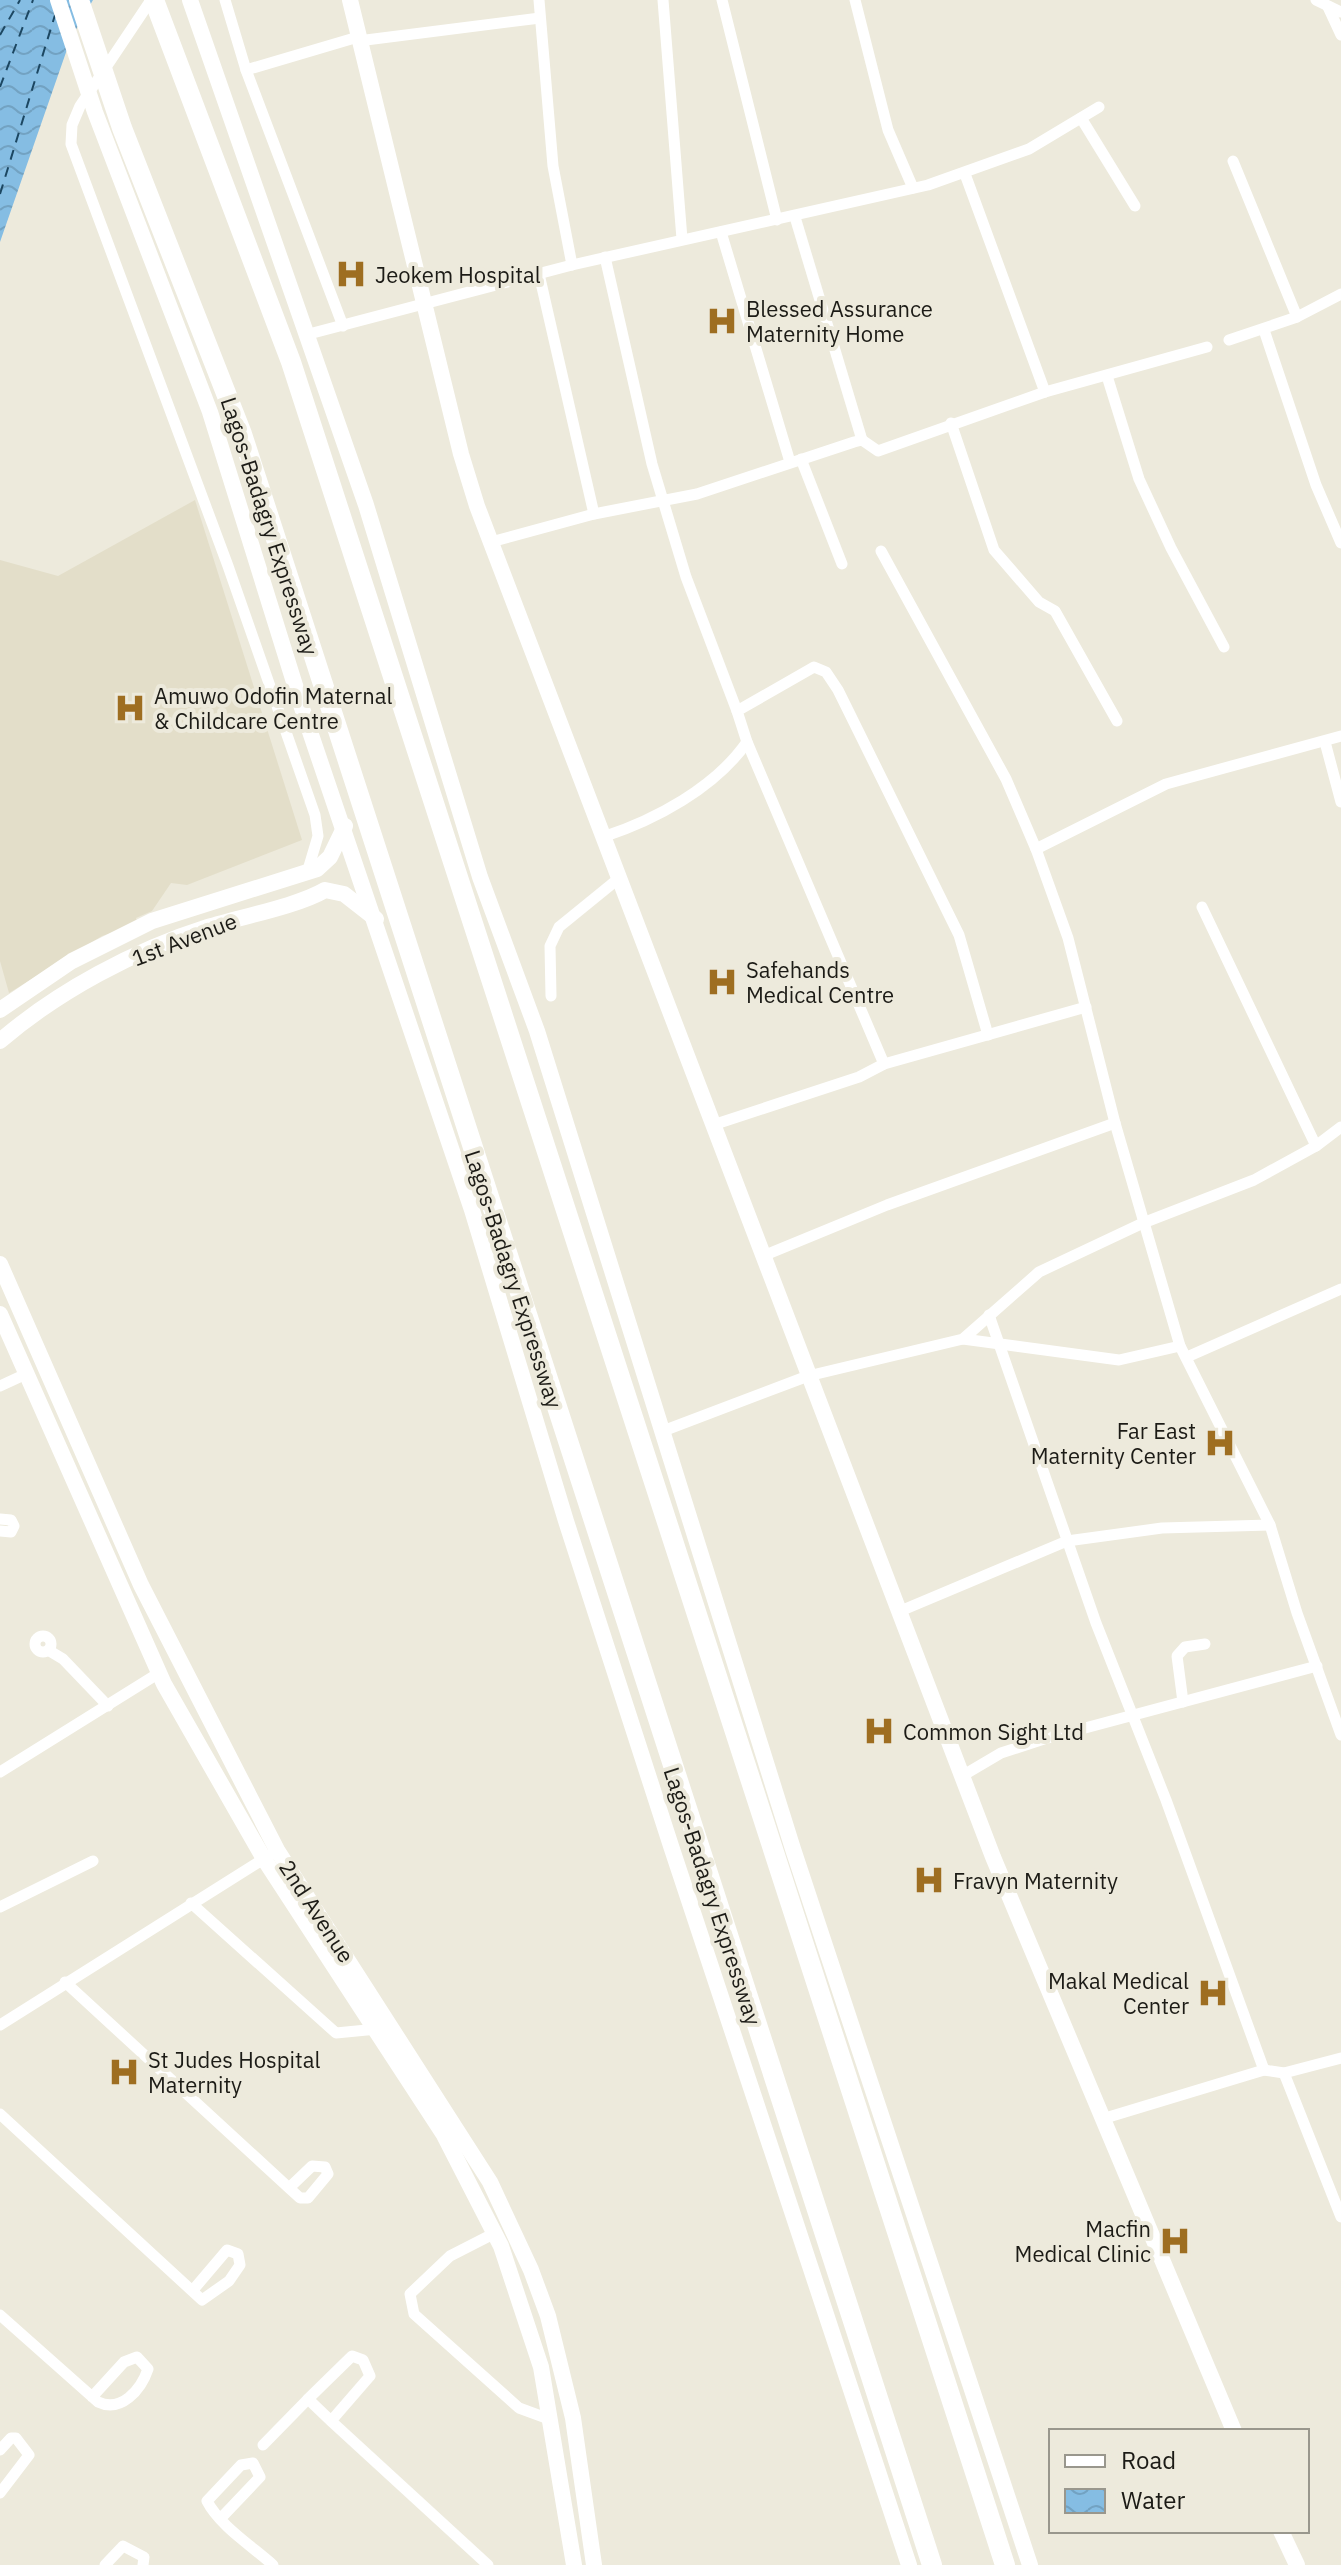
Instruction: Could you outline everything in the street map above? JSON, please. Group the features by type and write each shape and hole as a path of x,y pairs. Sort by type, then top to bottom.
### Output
{"highway":[{"name":"Lagos-Badagry Expressway","path":"79,0 106,84 242,434 932,2565"},
{"path":"154,3 291,362 1005,2565"}],"main road":[{"name":"Lagos-Badagry Expressway","path":"58,0 95,112 210,412 303,711 345,826 468,1196 566,1521 661,1816 909,2565"},
{"path":"190,0 309,334 366,505 480,877 537,1031 793,1849 1030,2565"},
{"path":"350,0 461,454 491,542 618,879 716,1124 808,1376 962,1776 1233,2429"},
{"name":"1st Avenue","path":"0,1010 72,961 152,921 307,873 330,857 345,826"},
{"name":"1st Avenue","path":"0,1041 60,998 109,971 152,948 207,927 325,890 344,894 376,920"},
{"name":"2nd Avenue","path":"0,1264 148,1600 270,1855 490,2182 531,2270 564,2377 594,2565"},
{"name":"2nd Avenue","path":"0,1314 159,1673 444,2135 495,2233 522,2304 541,2367 574,2565"},
{"path":"1282,2533 1297,2565"}],"street":[{"path":"225,0 246,70 343,326"},
{"path":"539,0 553,166 572,265"},
{"path":"663,0 682,239"},
{"path":"722,0 777,220"},
{"path":"855,0 888,130 913,188"},
{"path":"1316,0 1341,12"},
{"path":"154,3 80,106 72,125 71,144 228,566 315,815 318,836 307,873"},
{"path":"1328,7 1341,35"},
{"path":"246,70 358,39 540,18"},
{"path":"309,334 572,265 795,217 965,174 1029,149 1099,107"},
{"path":"1081,118 1135,206"},
{"path":"1233,161 1297,317"},
{"path":"965,174 1045,392"},
{"path":"795,217 862,440 878,451 1045,392 1207,347"},
{"path":"721,232 795,460 842,564"},
{"path":"605,257 652,464 686,577 747,742 884,1064"},
{"path":"539,274 594,514"},
{"path":"1229,340 1297,317 1341,294"},
{"path":"1264,330 1320,495 1341,543"},
{"path":"1107,376 1139,479 1171,548 1224,647"},
{"path":"951,423 994,550 1039,602 1055,611 1117,721"},
{"path":"491,542 594,514 665,501 862,440"},
{"path":"881,551 1000,767 1036,849 1068,938 1143,1223 1184,1352 1270,1525 1341,1735"},
{"path":"737,711 814,667 826,672 859,731 959,935 988,1035"},
{"path":"1036,849 1166,784 1341,736"},
{"path":"603,837 644,822 691,793 738,755 747,742"},
{"path":"1325,742 1341,802"},
{"path":"551,996 550,946 559,927 618,879"},
{"path":"1202,907 1316,1146"},
{"path":"716,1124 859,1077 884,1064 1086,1007"},
{"path":"763,1256 887,1205 1115,1123"},
{"path":"963,1339 1039,1272 1143,1223 1217,1197 1316,1146 1341,1127"},
{"path":"663,1431 808,1376 963,1339 1119,1360 1184,1352 1341,1289"},
{"path":"989,1315 1067,1541 1264,2070"},
{"path":"0,1386 26,1374"},
{"path":"0,1519 11,1520 14,1526 11,1532 0,1531"},
{"path":"898,1612 1067,1541 1162,1528 1270,1525"},
{"path":"1183,1702 1177,1656 1185,1647 1205,1644"},
{"path":"48,1650 63,1659 108,1706"},
{"path":"962,1776 1001,1753 1317,1666"},
{"path":"0,1772 159,1673"},
{"path":"0,2025 270,1855"},
{"path":"0,1907 93,1861"},
{"path":"191,1903 336,2033 377,2029"},
{"path":"65,1982 289,2188"},
{"path":"1102,2119 1264,2070 1284,2073 1341,2058"},
{"path":"1284,2073 1341,2217"},
{"path":"0,2114 202,2300 212,2295 240,2265 238,2254 227,2250 193,2290"},
{"path":"495,2233 450,2256 410,2294 409,2304 414,2314 519,2408 549,2419"},
{"path":"0,2315 92,2397 109,2408 117,2407 144,2380 148,2369 144,2362 137,2357 124,2362 92,2397"},
{"path":"263,2445 345,2359 352,2356 363,2360 370,2376 331,2421"},
{"path":"308,2399 488,2565"},
{"path":"0,2450 11,2438 16,2438 29,2455 0,2493"},
{"path":"222,2517 260,2477 253,2463 241,2465 207,2501 222,2517 273,2565"},
{"path":"105,2565 123,2546 144,2557 143,2565"}],"shaded area":[{"name":"Amuwo Odofin Maternal & Childcare Centre","path":"195,500 302,840 187,885 171,883 152,911 136,918 138,924 102,936 9,993 0,961 0,560 58,576"}],"water":[{"path":"0,0 93,0 71,38 0,242"}],"ferry route":[{"path":"0,35 20,0"},
{"path":"0,87 33,0"},
{"path":"0,194 55,15"}],"place":[{"name":"Jeokem Hospital","path":"351,274"},
{"name":"Blessed Assurance Maternity Home","path":"722,321"},
{"name":"Amuwo Odofin Maternal & Childcare Centre","path":"130,708"},
{"name":"Safehands Medical Centre","path":"722,982"},
{"name":"Far East Maternity Center","path":"1220,1443"},
{"name":"Common Sight Ltd","path":"879,1731"},
{"name":"Fravyn Maternity","path":"929,1880"},
{"name":"Makal Medical Center","path":"1213,1993"},
{"name":"St Judes Hospital Maternity","path":"124,2072"},
{"name":"Macfin Medical Clinic","path":"1175,2241"}]}
